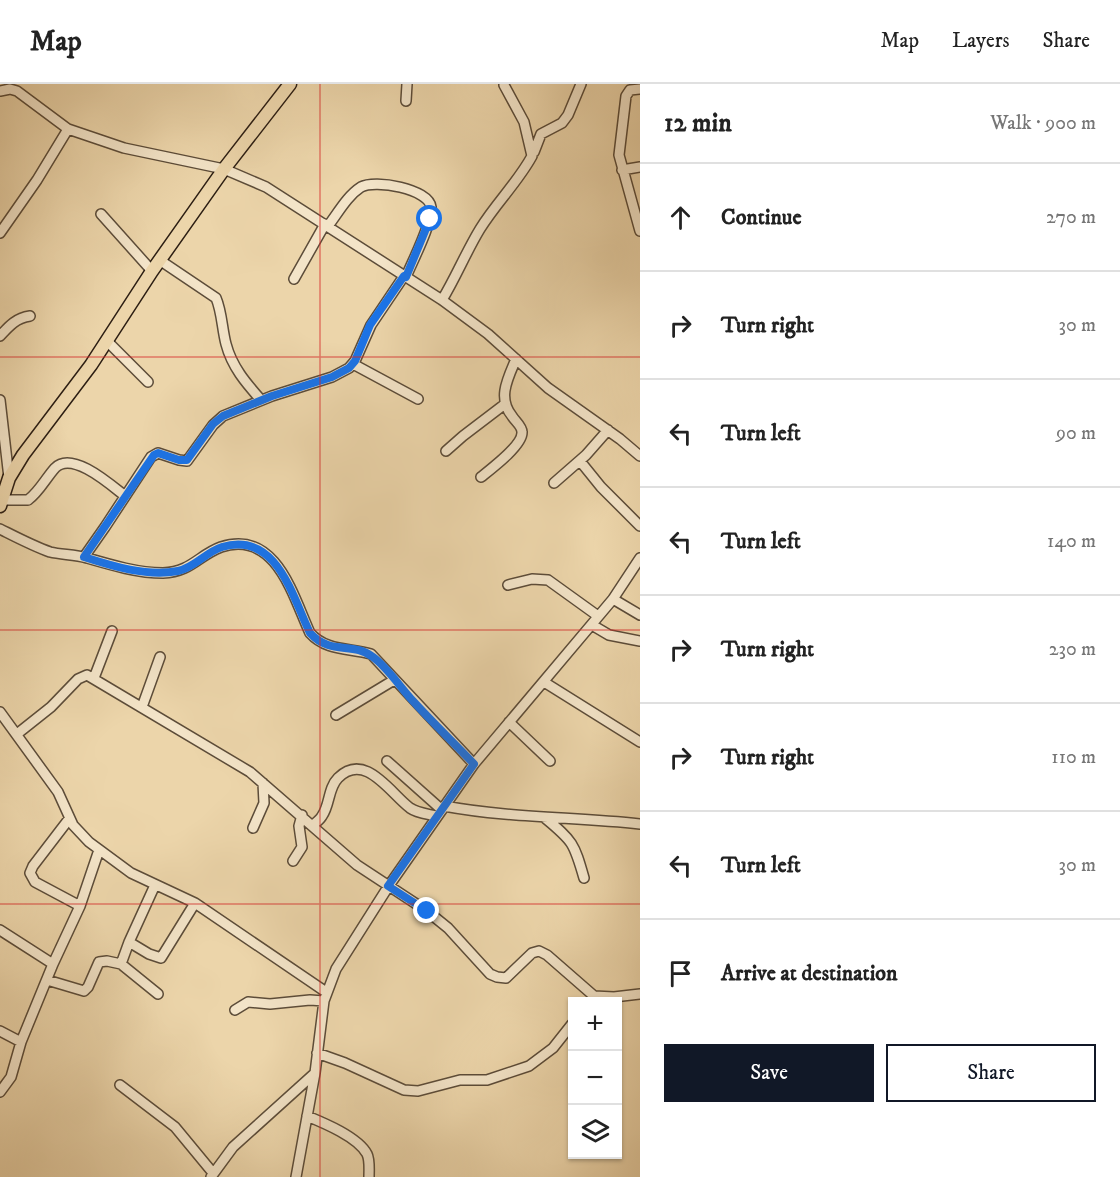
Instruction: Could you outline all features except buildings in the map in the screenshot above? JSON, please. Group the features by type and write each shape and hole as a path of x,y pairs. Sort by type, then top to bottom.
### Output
{"main road":[{"path":"1,503 9,478 23,455 107,341 152,271 224,169 290,84"}],"street":[{"path":"406,101 407,84"},
{"path":"442,300 479,230 518,179 532,156 541,134 558,127 568,115 581,84"},
{"path":"504,85 524,122 532,156"},
{"path":"0,91 10,89 17,91 68,129 124,148 224,169 266,187 442,300 488,334 548,388 608,430 640,456"},
{"path":"640,89 630,90 626,96 619,155 638,216 640,231"},
{"path":"0,233 37,180 68,129"},
{"path":"622,170 640,168"},
{"path":"84,557 154,455 158,453 179,460 187,460 213,424 223,416 261,400 332,377 353,364 370,325 405,276 430,219 431,206 427,198 416,192 381,183 369,183 359,188 327,225 294,279"},
{"path":"101,214 152,271"},
{"path":"161,261 216,298 227,348 233,364 261,400"},
{"path":"0,336 14,322 30,316"},
{"path":"107,341 148,382"},
{"path":"481,477 514,448 521,438 520,426 510,414 503,399 505,387 516,359"},
{"path":"353,364 418,399"},
{"path":"0,400 9,478"},
{"path":"446,452 505,404"},
{"path":"554,483 580,461 608,430"},
{"path":"580,461 601,487 640,526"},
{"path":"1,503 28,500 58,465 67,462 94,472 125,496"},
{"path":"0,529 53,552 162,573 181,571 221,548 247,546 259,549 280,567 310,633 325,645 370,654 474,764"},
{"path":"296,1177 315,1073 325,997 336,969 388,886 474,764 613,599 640,558"},
{"path":"508,585 532,579 548,580 598,616"},
{"path":"613,599 640,615"},
{"path":"592,625 609,635 640,641"},
{"path":"94,678 112,631"},
{"path":"142,707 160,657"},
{"path":"17,734 51,706 78,679 87,675 94,678 220,752 263,783 302,815 334,847 448,928 490,974 506,978 532,953 541,951 590,997"},
{"path":"336,715 394,680"},
{"path":"544,682 640,742"},
{"path":"0,712 58,792 69,819 89,842 131,873 195,903 325,997"},
{"path":"509,722 550,761"},
{"path":"387,761 441,811"},
{"path":"312,826 325,811 336,780 354,768 369,772 410,808 640,824"},
{"path":"253,828 264,803 263,783"},
{"path":"293,861 302,847 299,826 302,815"},
{"path":"546,818 572,841 584,878"},
{"path":"69,819 30,873 34,882 80,906"},
{"path":"0,1092 11,1077 21,1042 80,906 99,850"},
{"path":"121,964 155,885"},
{"path":"129,942 149,954 161,957 195,903"},
{"path":"0,930 53,964"},
{"path":"47,980 84,991 99,962 107,961 121,964 158,994"},
{"path":"611,997 640,993"},
{"path":"235,1010 248,1002 270,1004 325,997"},
{"path":"317,1053 409,1092 460,1080 487,1080 529,1066 553,1048 568,1030"},
{"path":"0,1031 21,1042"},
{"path":"120,1085 175,1127 212,1175 233,1147 315,1073"},
{"path":"307,1116 333,1128 365,1151 369,1160 369,1177"}],"route":[{"path":"427,911 388,886 474,764 421,710 380,662 370,654 325,645 316,639 310,633 280,567 259,549 247,546 221,548 181,571 162,573 107,564 84,557 151,457 158,453 179,460 187,460 213,424 223,416 272,396 332,377 349,368 355,361 370,325 404,276 406,277 430,219"}]}
